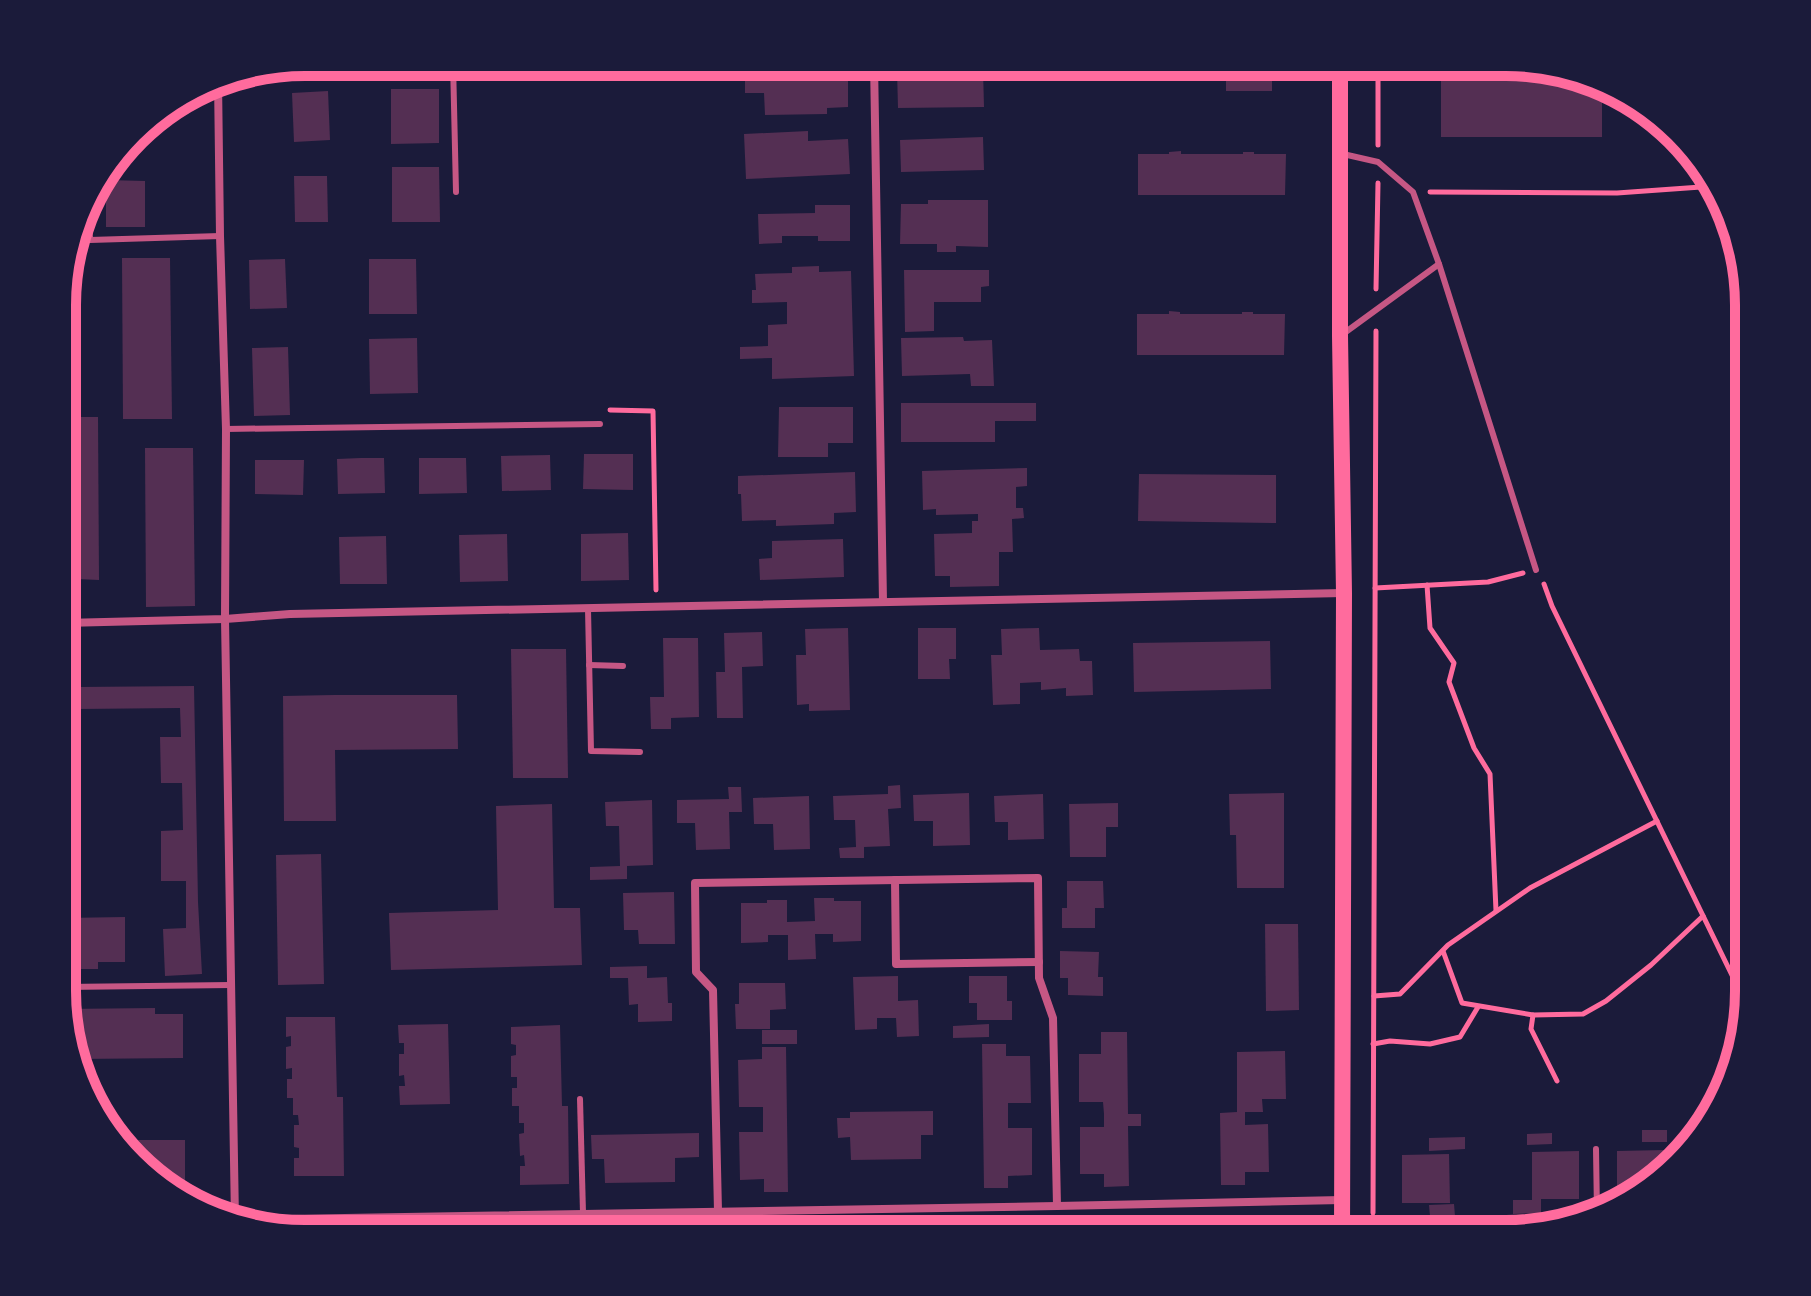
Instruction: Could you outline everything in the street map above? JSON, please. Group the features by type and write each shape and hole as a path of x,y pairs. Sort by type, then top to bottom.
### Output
{"main road":[{"path":"1340,76 1344,593 1342,1220"}],"street":[{"path":"874,76 883,602"},
{"path":"218,93 226,429 230,1207"},
{"path":"76,623 290,614 1344,593"},
{"path":"718,1211 713,990 696,972 695,883 1038,878 1039,978 1053,1018 1057,1206"},
{"path":"895,880 896,964 1039,962"},
{"path":"282,1219 1342,1200"}],"lane":[{"path":"452,76 456,192"},
{"path":"1339,154 1378,162 1413,192 1439,264 1536,570"},
{"path":"90,226 90,240 220,236"},
{"path":"1340,336 1439,264"},
{"path":"226,429 600,424"},
{"path":"588,609 591,751 640,752"},
{"path":"589,665 623,666"},
{"path":"76,987 231,985"},
{"path":"580,1099 583,1213"},
{"path":"1596,1149 1597,1201"}],"path":[{"path":"1413,192 1617,193 1701,187"},
{"path":"1373,1220 1376,310"},
{"path":"608,410 653,411 656,607"},
{"path":"1375,588 1488,582 1536,570 1735,981"},
{"path":"1427,585 1430,628 1454,663 1449,682 1474,748 1490,774 1496,911"},
{"path":"1374,996 1400,994 1448,945 1530,888 1657,821"},
{"path":"1443,951 1462,1003 1533,1015 1583,1014 1606,1001 1651,965 1703,916"},
{"path":"1373,1044 1390,1041 1430,1044 1460,1037 1478,1006"},
{"path":"1533,1015 1531,1029 1557,1081"}],"building":[{"path":"745,76 848,76 848,107 827,108 827,114 765,115 764,93 745,93"},
{"path":"897,76 983,76 984,107 898,108"},
{"path":"1226,76 1272,76 1272,91 1226,91"},
{"path":"1441,76 1521,76 1551,80 1602,97 1602,137 1441,137"},
{"path":"391,89 439,89 439,143 391,144"},
{"path":"328,91 330,140 294,142 292,93"},
{"path":"808,131 808,141 848,139 850,174 746,179 744,134"},
{"path":"983,137 984,170 901,172 900,140"},
{"path":"1181,151 1181,154 1286,154 1285,195 1138,195 1138,154"},
{"path":"392,167 439,167 440,222 392,222"},
{"path":"294,176 327,176 328,222 295,222"},
{"path":"114,180 145,181 145,227 106,227 106,192"},
{"path":"928,200 988,200 988,247 956,246 956,252 937,252 937,244 900,244 901,204 928,204"},
{"path":"815,205 850,205 850,241 818,241 818,236 782,236 782,243 759,244 758,214 815,213"},
{"path":"122,258 170,258 172,419 123,419"},
{"path":"285,259 287,308 250,309 249,260"},
{"path":"369,259 416,259 417,314 369,314"},
{"path":"819,266 819,272 851,271 854,376 772,379 772,358 740,359 740,347 768,346 768,325 787,324 787,302 752,303 752,290 756,290 755,274 792,273 792,267"},
{"path":"904,270 989,270 989,286 981,287 981,302 934,302 934,331 905,332"},
{"path":"1169,311 1180,314 1285,314 1284,355 1137,355 1137,314 1169,314"},
{"path":"963,337 964,341 992,340 994,386 971,386 970,374 902,376 901,338"},
{"path":"417,338 418,393 370,394 369,339"},
{"path":"288,347 290,415 254,416 252,348"},
{"path":"901,403 1036,403 1036,421 995,421 995,442 901,442"},
{"path":"779,407 853,407 853,443 828,443 828,457 778,457"},
{"path":"76,417 98,417 99,580 77,579"},
{"path":"145,448 193,448 195,606 146,607"},
{"path":"584,454 633,454 633,490 583,489"},
{"path":"550,455 551,490 502,491 501,456"},
{"path":"384,458 385,493 338,494 337,459"},
{"path":"419,458 466,458 467,493 419,494"},
{"path":"255,460 304,460 303,495 255,494"},
{"path":"1027,468 1027,486 1016,487 1016,508 1023,508 1024,518 1012,519 1013,552 999,552 999,586 950,587 950,576 935,576 934,534 972,533 972,521 978,521 978,514 936,515 936,509 923,510 922,471"},
{"path":"855,472 856,512 834,513 834,524 776,526 776,520 742,521 738,476"},
{"path":"1139,474 1276,475 1276,523 1138,521"},
{"path":"628,533 629,580 581,581 581,534"},
{"path":"507,534 508,581 460,582 459,535"},
{"path":"386,536 387,584 340,584 339,537"},
{"path":"843,539 844,577 760,580 759,559 772,558 772,541"},
{"path":"848,628 850,710 809,711 809,704 797,705 796,655 806,655 805,629"},
{"path":"918,628 956,628 956,659 949,659 950,679 918,679"},
{"path":"1039,628 1040,650 1079,649 1080,661 1092,661 1093,695 1066,696 1066,688 1041,690 1041,682 1020,683 1020,704 993,705 991,655 1002,655 1001,629"},
{"path":"762,632 763,666 742,667 743,718 717,718 716,672 725,672 724,633"},
{"path":"663,638 698,638 699,717 671,718 671,729 651,729 650,697 664,697"},
{"path":"1270,641 1271,689 1134,692 1133,643"},
{"path":"511,649 566,649 568,778 513,778"},
{"path":"194,686 202,974 165,976 163,929 186,928 186,881 161,881 161,831 183,830 182,783 161,783 160,737 181,737 180,708 78,709 78,687"},
{"path":"457,695 458,749 335,750 336,821 284,821 283,696"},
{"path":"900,785 901,808 888,809 890,846 864,847 864,858 840,858 839,848 856,847 855,820 834,820 833,796 888,794 888,786"},
{"path":"728,787 741,787 742,812 729,812 730,849 696,850 695,823 677,823 677,800 729,799"},
{"path":"969,793 970,845 933,846 933,821 914,821 913,795"},
{"path":"1284,793 1284,888 1237,888 1236,835 1230,835 1229,794"},
{"path":"1043,794 1044,839 1008,840 1008,822 995,822 994,796"},
{"path":"809,796 810,849 774,850 773,824 754,824 753,798"},
{"path":"652,800 653,865 627,866 627,879 590,880 590,867 620,866 619,826 606,826 605,802"},
{"path":"1118,803 1118,827 1106,827 1106,857 1070,857 1069,804"},
{"path":"552,804 554,908 580,908 582,965 391,970 389,913 498,910 496,806"},
{"path":"321,854 324,984 278,985 276,855"},
{"path":"1067,881 1103,881 1104,908 1095,908 1095,928 1062,928 1062,908 1067,908"},
{"path":"674,892 675,944 639,944 638,930 624,930 623,893"},
{"path":"814,898 861,901 861,941 833,942 833,934 815,934 816,959 788,960 788,935 768,935 768,942 741,943 741,903 787,900 787,922 815,921"},
{"path":"125,917 125,962 98,962 98,969 76,969 76,918"},
{"path":"1265,924 1298,924 1299,1010 1266,1011"},
{"path":"1060,951 1099,952 1098,977 1103,977 1103,996 1068,995 1068,978 1060,978"},
{"path":"647,966 647,978 667,977 672,1021 638,1022 638,1004 629,1005 628,978 610,978 610,967"},
{"path":"898,976 898,1001 918,1000 919,1036 897,1037 896,1018 877,1018 877,1029 855,1030 853,977"},
{"path":"969,976 1007,976 1007,1001 1012,1001 1012,1020 977,1020 977,1003 969,1003"},
{"path":"739,983 785,983 786,1009 770,1010 770,1029 736,1029 735,1004 739,1004"},
{"path":"155,1008 155,1014 183,1014 183,1058 87,1059 76,1009"},
{"path":"286,1017 335,1017 337,1097 343,1097 344,1176 294,1176 294,1158 299,1158 299,1148 294,1147 294,1125 299,1125 298,1115 293,1115 293,1098 287,1098 287,1079 292,1079 292,1068 286,1069 286,1047 291,1046 291,1036 286,1037"},
{"path":"448,1024 450,1104 400,1105 399,1086 405,1086 404,1075 399,1076 399,1054 404,1054 404,1043 399,1043 398,1025"},
{"path":"989,1024 989,1037 953,1038 953,1026"},
{"path":"560,1025 562,1106 568,1106 569,1184 520,1185 520,1166 525,1166 524,1155 520,1156 519,1134 524,1133 524,1123 519,1123 519,1106 512,1106 512,1088 517,1088 517,1077 511,1077 511,1056 516,1055 516,1045 511,1044 511,1027"},
{"path":"762,1030 797,1030 797,1044 762,1044"},
{"path":"1101,1032 1127,1032 1128,1114 1141,1114 1141,1126 1128,1126 1129,1186 1104,1187 1104,1174 1080,1174 1080,1127 1104,1127 1104,1114 1103,1102 1079,1102 1079,1054 1101,1054"},
{"path":"982,1044 1006,1044 1006,1056 1030,1056 1031,1103 1008,1103 1008,1128 1032,1128 1032,1175 1008,1176 1008,1188 984,1188"},
{"path":"762,1047 786,1047 788,1192 764,1192 764,1179 740,1180 739,1132 763,1132 763,1107 739,1107 738,1060 762,1059"},
{"path":"1285,1051 1286,1099 1262,1099 1263,1112 1245,1112 1245,1125 1268,1124 1269,1172 1245,1172 1245,1185 1221,1185 1220,1113 1237,1112 1237,1052"},
{"path":"933,1111 933,1135 921,1135 921,1159 851,1160 850,1137 838,1138 837,1118 850,1118 850,1112"},
{"path":"1642,1130 1667,1130 1667,1142 1642,1142"},
{"path":"699,1133 699,1157 675,1158 675,1182 605,1183 604,1159 592,1159 591,1135"},
{"path":"1552,1133 1552,1144 1527,1145 1527,1134"},
{"path":"1465,1137 1465,1149 1429,1151 1429,1138"},
{"path":"131,1140 185,1140 185,1185 166,1173"},
{"path":"1665,1150 1665,1156 1645,1173 1617,1190 1617,1151"},
{"path":"1579,1151 1579,1199 1541,1199 1541,1213 1513,1214 1513,1200 1532,1200 1532,1152"},
{"path":"1449,1154 1450,1203 1402,1203 1402,1155"},
{"path":"1454,1204 1455,1216 1430,1216 1429,1205"}]}
